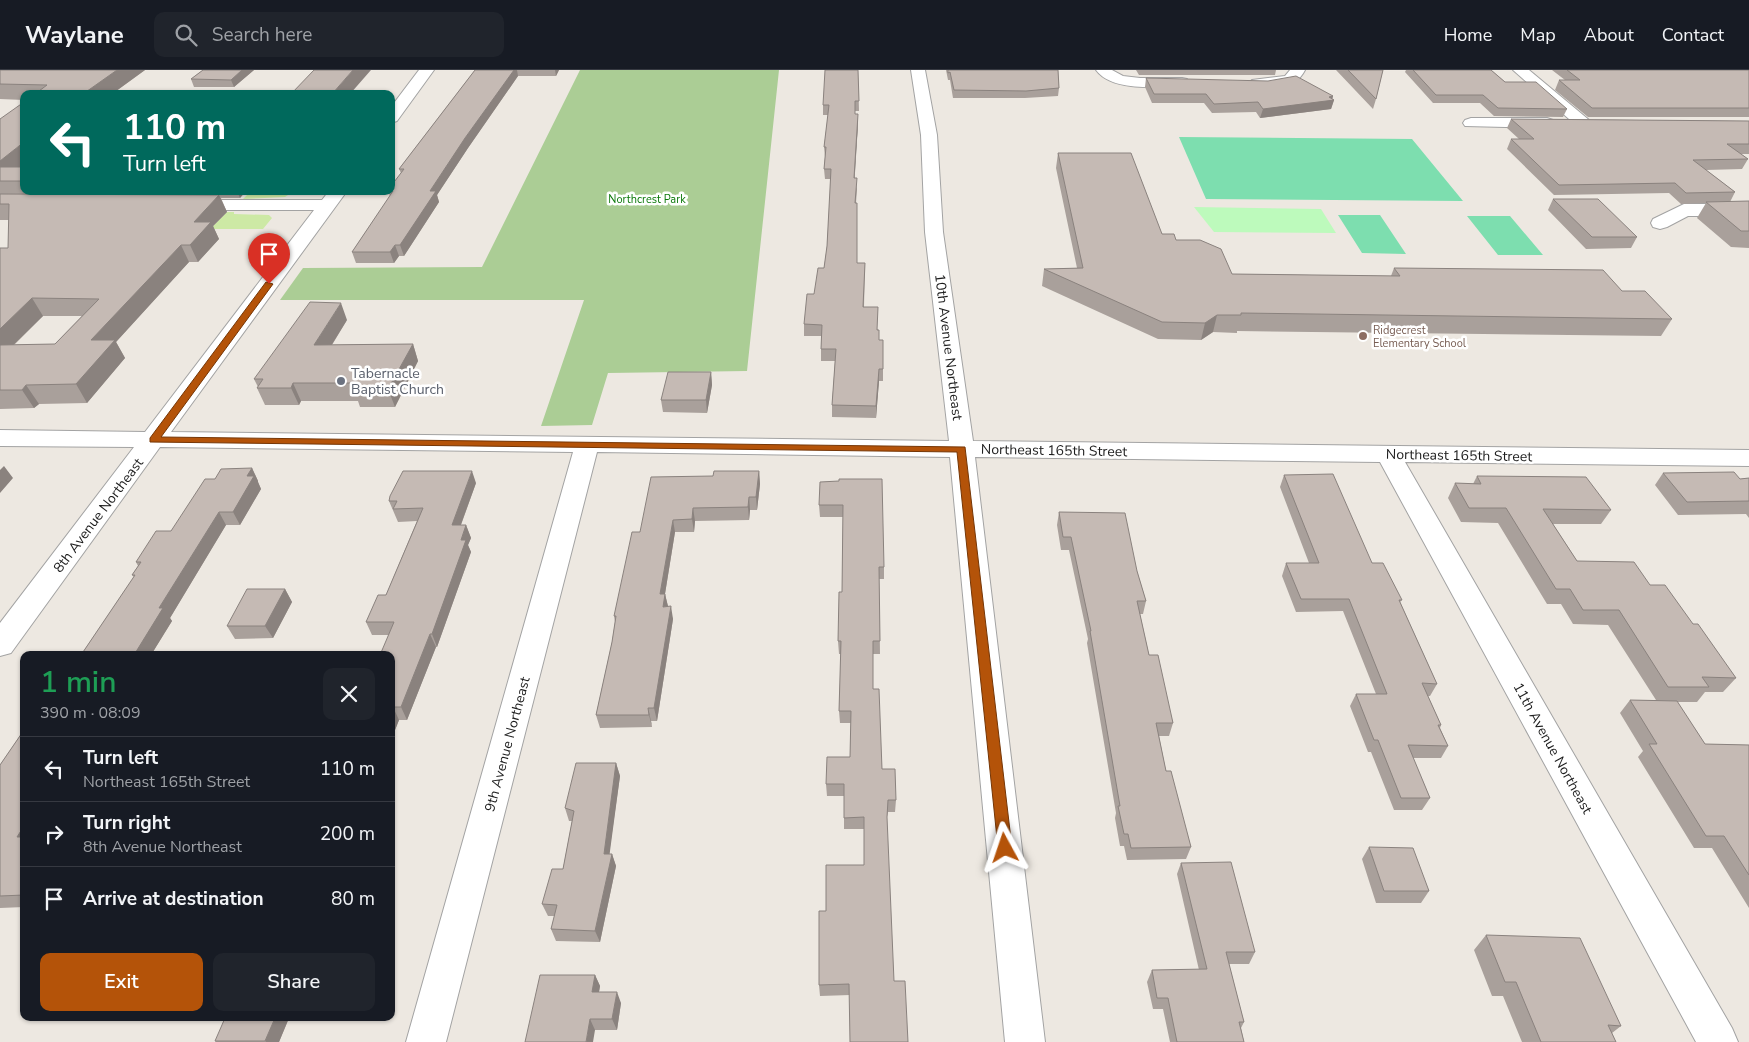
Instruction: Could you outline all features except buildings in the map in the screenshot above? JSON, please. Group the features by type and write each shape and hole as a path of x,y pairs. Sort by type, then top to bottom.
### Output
{"street":[{"path":"395,113 427,70"},
{"name":"10th Avenue Northeast","path":"918,70 929,135 934,232 962,449 1026,1042"},
{"path":"1103,70 1118,79 1131,81 1199,82"},
{"path":"1520,70 1583,123"},
{"path":"1247,83 1289,80 1297,72"},
{"path":"1471,123 1602,123"},
{"path":"166,205 332,198"},
{"name":"8th Avenue Northeast","path":"0,645 332,198"},
{"path":"1660,223 1684,210 1749,210"},
{"name":"Northeast 165th Street","path":"0,438 1749,458"},
{"name":"9th Avenue Northeast","path":"426,1042 587,445"},
{"name":"11th Avenue Northeast","path":"1388,454 1718,1042"}],"green space":[{"name":"Northcrest Park","path":"580,70 779,70 747,371 608,373 592,425 541,426 584,300 280,300 303,268 482,267"},
{"path":"1179,137 1412,139 1463,201 1206,199"},
{"path":"247,195 288,195 285,197 243,199"},
{"path":"1194,207 1321,209 1336,233 1214,232"},
{"path":"227,212 269,215 272,218 263,229 210,229"},
{"path":"1338,215 1380,215 1406,254 1362,253"},
{"path":"1467,216 1510,216 1543,255 1498,255"}],"place":[{"name":"Ridgecrest Elementary School","path":"1363,336"},
{"name":"Tabernacle Baptist Church","path":"341,381"}],"route":[{"path":"269,284 154,440 962,449 1005,848"}]}
